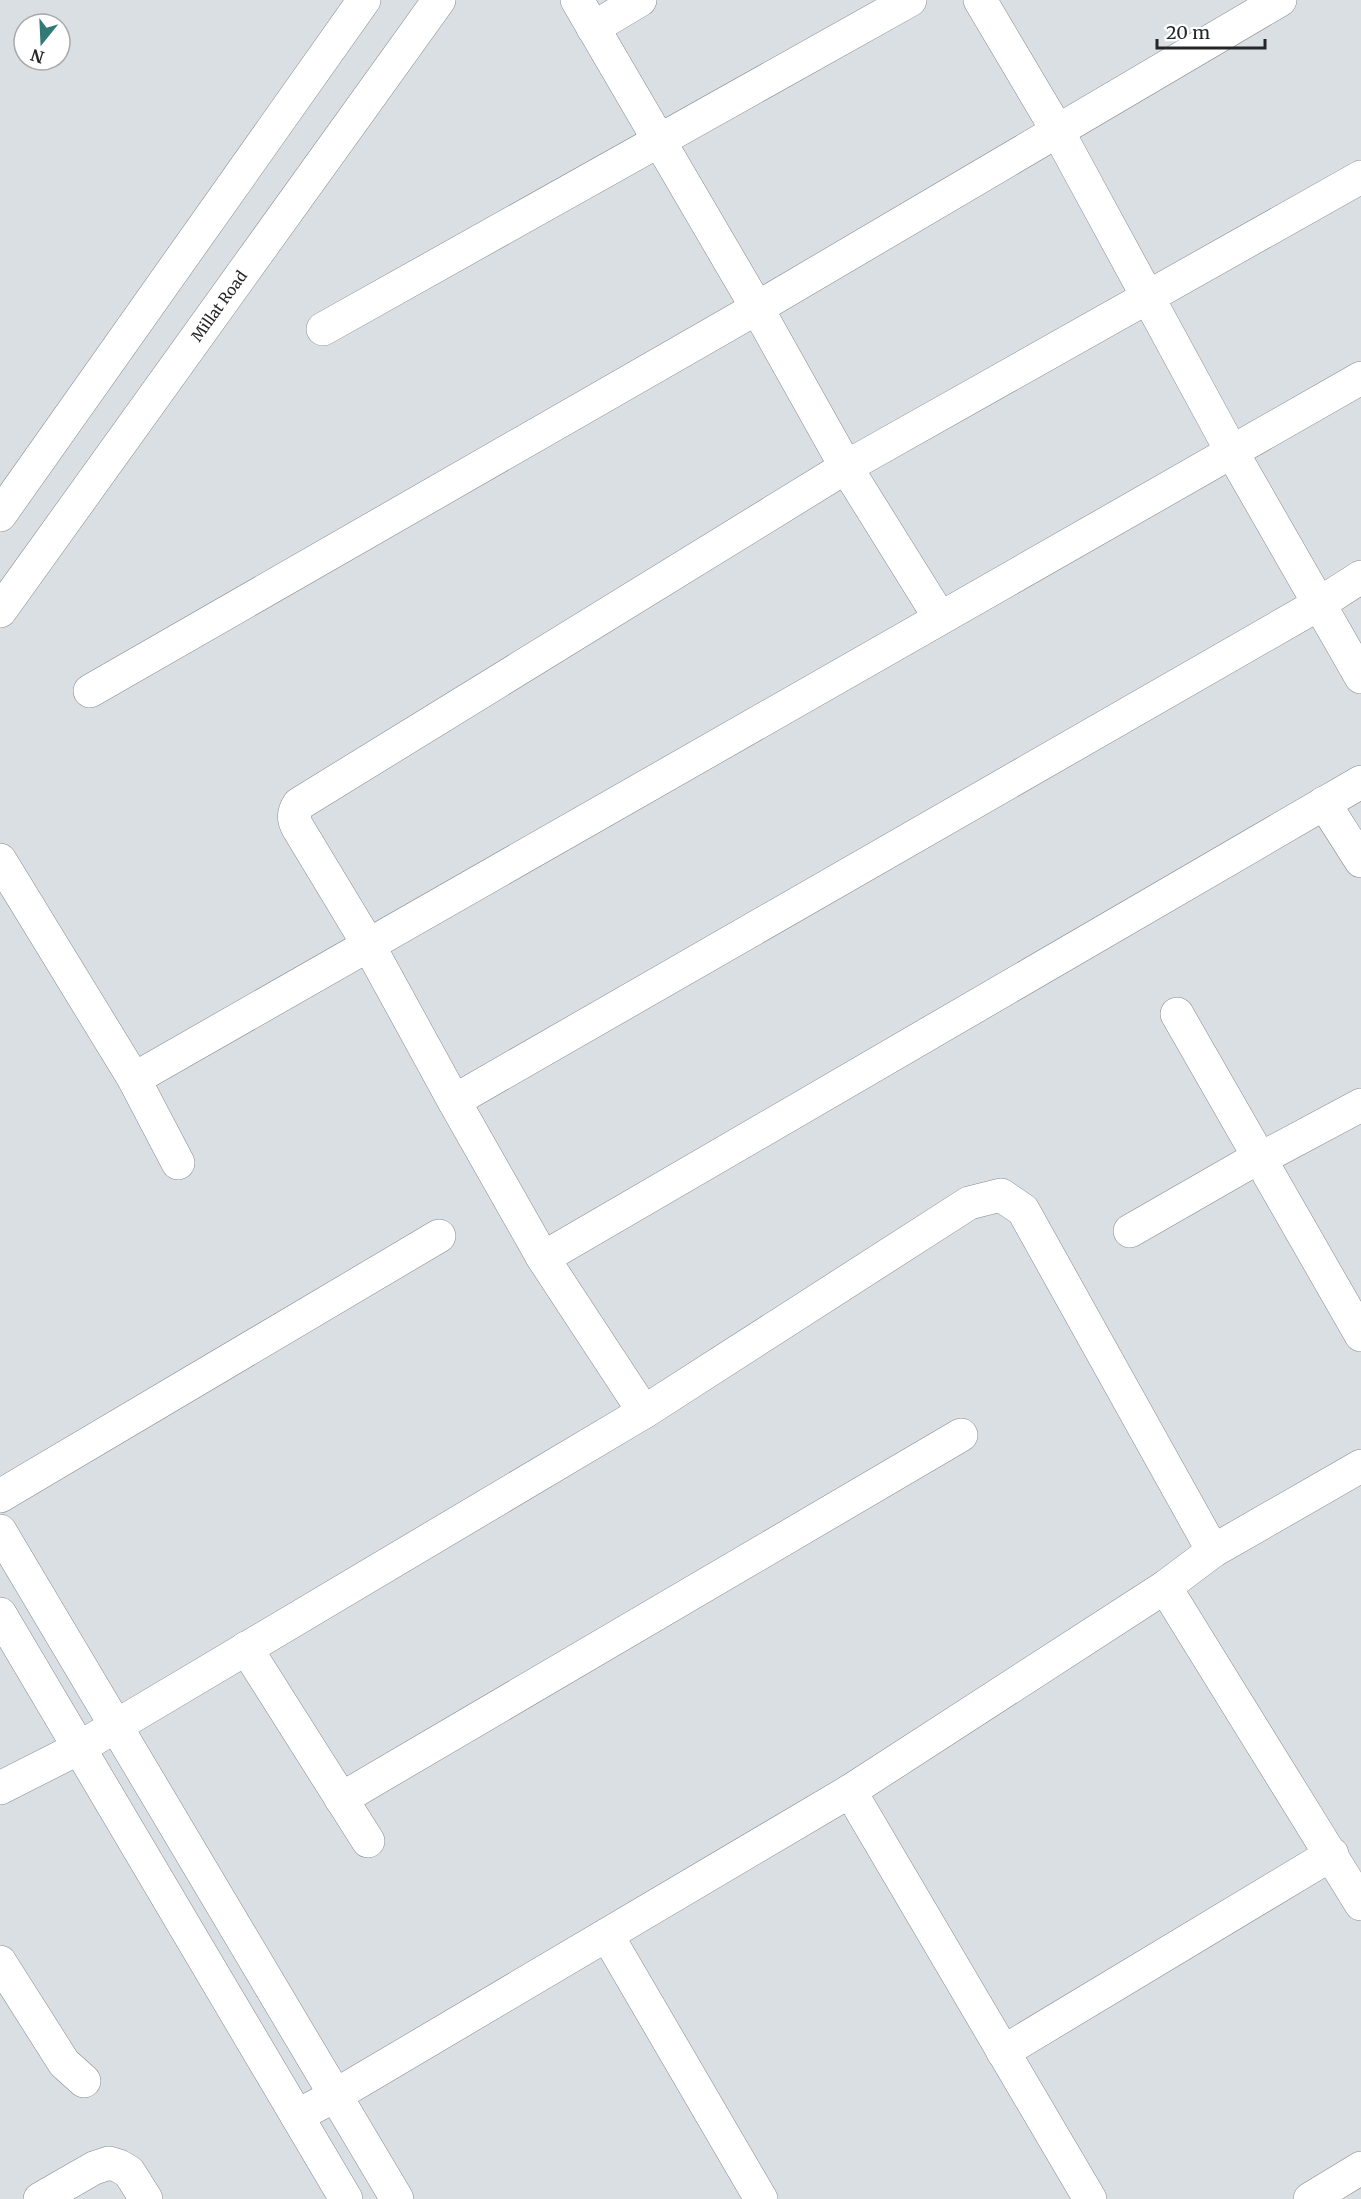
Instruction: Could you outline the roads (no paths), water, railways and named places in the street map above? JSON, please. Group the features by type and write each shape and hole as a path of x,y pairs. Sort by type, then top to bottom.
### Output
{"street":[{"path":"0,515 364,0"},
{"name":"Millat Road","path":"0,612 439,0"},
{"path":"577,0 757,308 846,467 940,618"},
{"path":"593,28 640,0"},
{"path":"323,329 910,0"},
{"path":"980,0 1057,130 1232,452 1361,677"},
{"path":"90,691 757,308 1280,0"},
{"path":"644,1412 543,1258 368,944 297,828 294,817 299,804 846,467 1361,177"},
{"path":"134,1079 1361,378"},
{"path":"454,1101 1319,604 1361,577"},
{"path":"543,1258 1361,782"},
{"path":"1324,803 1361,861"},
{"path":"0,860 134,1079 178,1163"},
{"path":"1177,1014 1253,1162 1361,1335"},
{"path":"1131,1231 1253,1162 1361,1105"},
{"path":"0,1788 79,1748 644,1412 969,1203 1001,1195 1023,1210 1213,1551"},
{"path":"0,1496 440,1236"},
{"path":"341,1799 961,1436"},
{"path":"297,2116 850,1791 1165,1587 1213,1551 1361,1466"},
{"path":"0,1531 397,2199"},
{"path":"1165,1587 1361,1904"},
{"path":"0,1614 346,2199"},
{"path":"246,1648 368,1841"},
{"path":"850,1791 1090,2199"},
{"path":"1003,2052 1332,1854"},
{"path":"607,1935 761,2199"},
{"path":"0,1962 9,1995 64,2063 84,2081"},
{"path":"40,2199 94,2168 109,2163 129,2172 146,2199"},
{"path":"1310,2199 1361,2169"}]}
